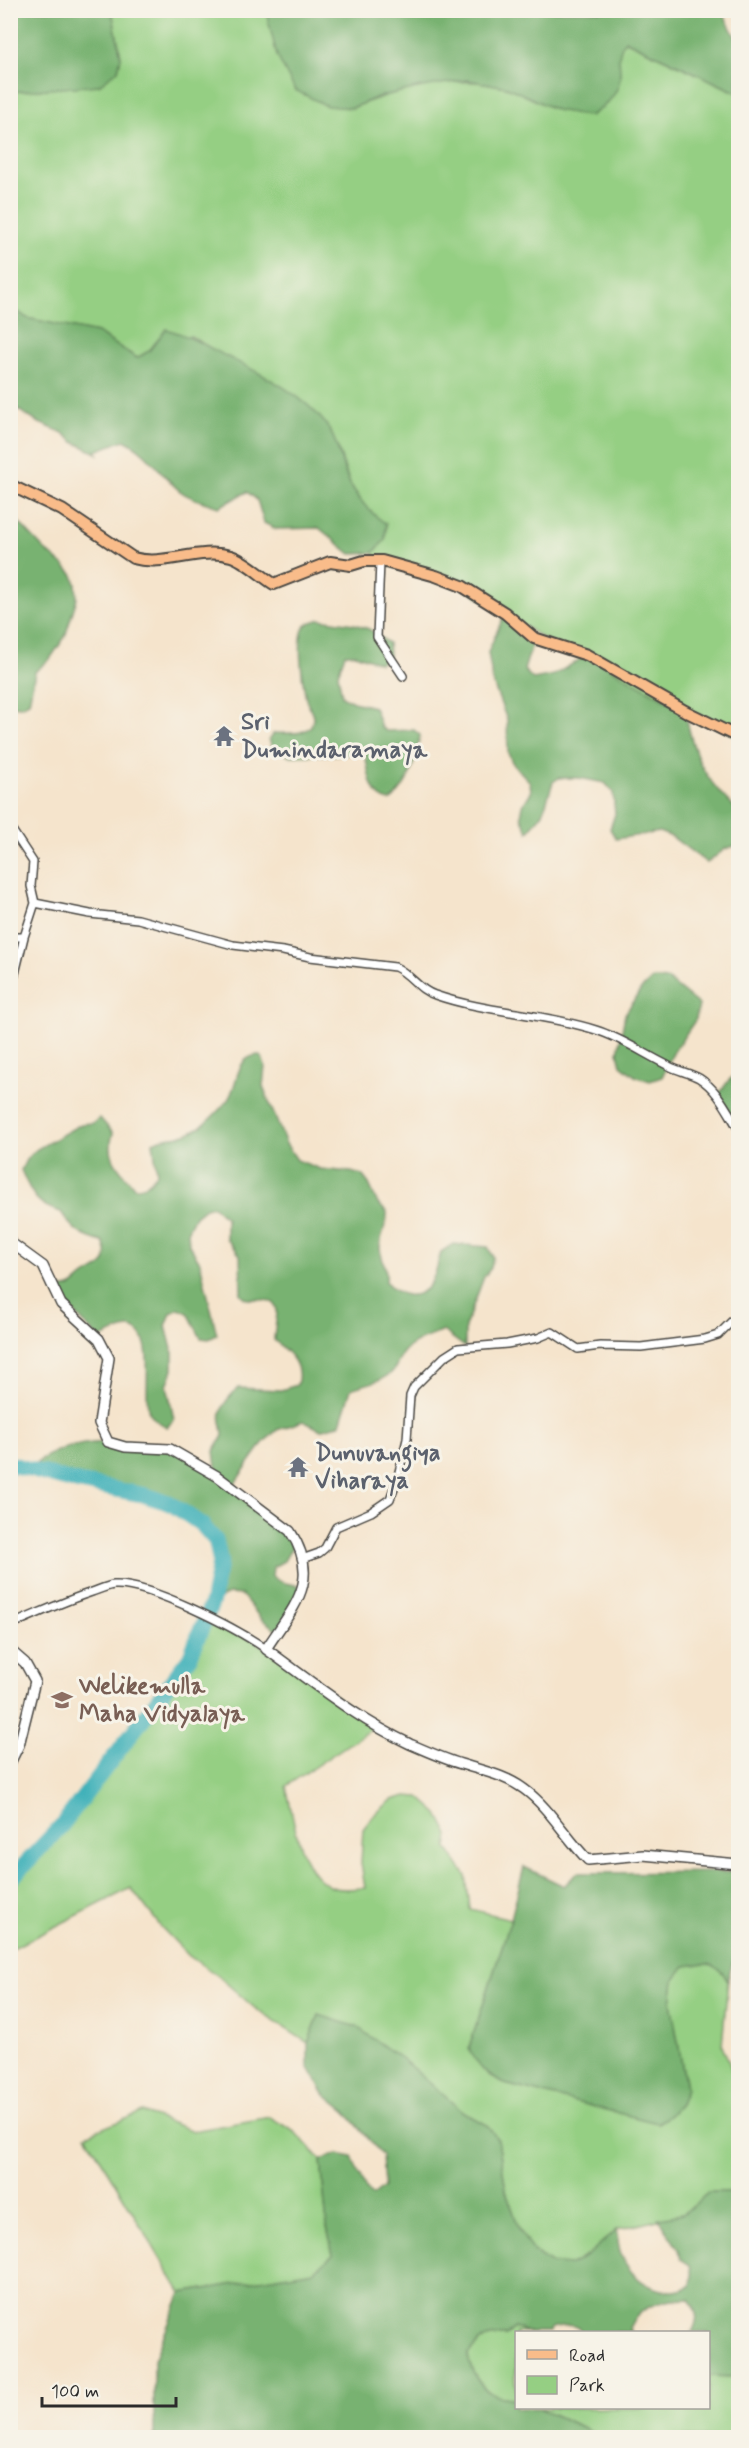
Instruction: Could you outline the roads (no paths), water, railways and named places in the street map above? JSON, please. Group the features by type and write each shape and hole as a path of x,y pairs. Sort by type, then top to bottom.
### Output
{"main road":[{"path":"10,485 40,498 133,558 145,562 206,554 232,556 274,584 330,562 351,566 364,561 382,561 436,576 462,586 506,613 534,638 587,655 685,711 738,737"}],"street":[{"path":"380,562 377,638 403,676"},
{"path":"10,827 33,862 31,885 36,903 24,937 10,994"},
{"path":"36,903 90,914 138,919 232,945 395,967 403,970 420,989 435,995 490,1009 548,1018 596,1030 636,1047 670,1067 699,1078 718,1095 738,1128"},
{"path":"10,937 24,937"},
{"path":"10,1242 43,1266 61,1304 99,1340 109,1358 99,1423 108,1442 125,1447 170,1449 208,1470 290,1531 297,1541 302,1559 304,1588 266,1649"},
{"path":"302,1559 320,1553 336,1527 371,1512 390,1499 407,1439 410,1396 414,1387 451,1352 465,1347 507,1344 538,1338 552,1332 578,1349 600,1346 641,1347 670,1344 718,1335 738,1315"},
{"path":"10,1625 76,1597 112,1585 149,1592 182,1605 266,1649 337,1702 409,1743 459,1764 505,1777 525,1790 545,1808 571,1843 588,1860 643,1855 738,1864"},
{"path":"10,1650 25,1663 35,1681 19,1745 10,1763"},
{"path":"10,1659 25,1663"}],"waterway":[{"path":"10,1464 72,1481 144,1495 170,1503 202,1525 216,1541 220,1561 212,1602 190,1657 62,1825 10,1880"}],"place":[{"name":"Sri Dumindaramaya","path":"224,736"},
{"name":"Dunuvangiya Viharaya","path":"298,1467"},
{"name":"Welikemulla Maha Vidyalaya","path":"62,1700"}]}
